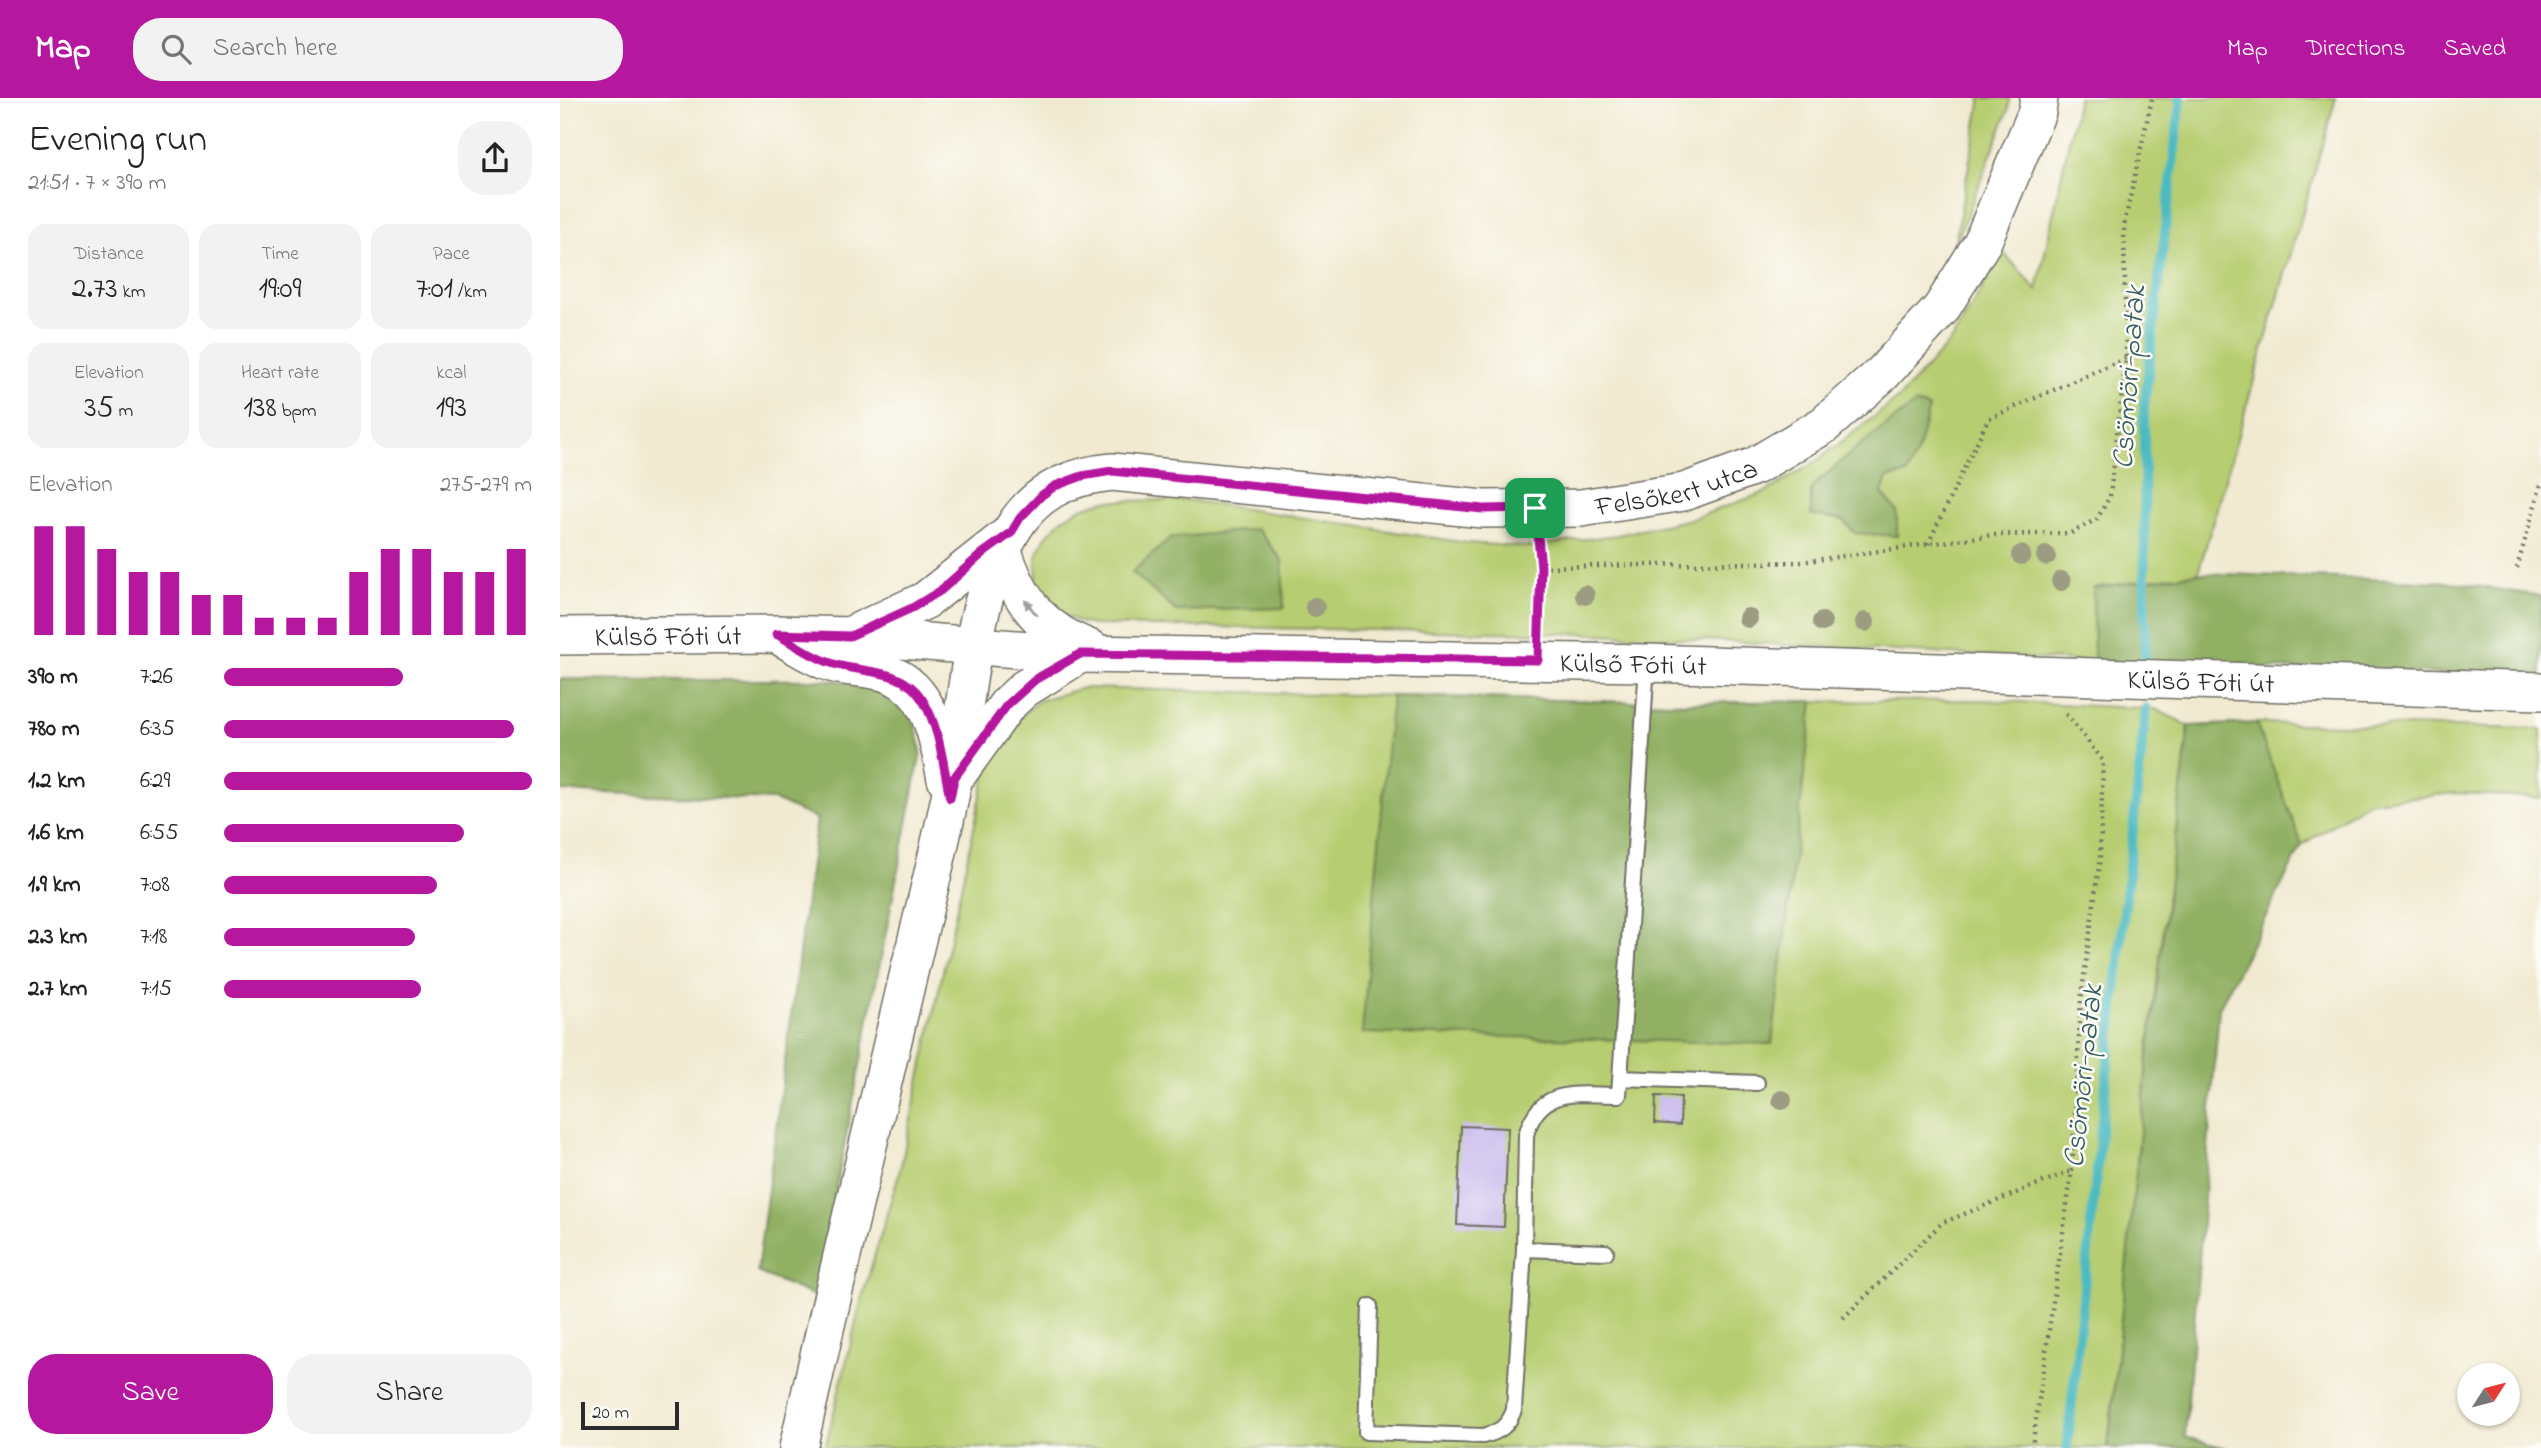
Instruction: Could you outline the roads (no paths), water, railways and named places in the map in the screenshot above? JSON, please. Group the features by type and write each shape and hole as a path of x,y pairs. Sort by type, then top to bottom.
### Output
{"main road":[{"name":"Felsőkert utca","path":"798,1448 952,788 975,647 990,583 1007,542 1030,507 1055,486 1082,476 1112,471 1483,509 1581,508 1684,492 1755,466 1825,425 1883,373 1941,309 1982,243 2037,112 2039,98"},
{"path":"850,636 926,600 1007,542 1019,592 1054,631 1094,655"},
{"path":"776,634 833,664 893,675 908,684 920,697 933,724 952,788"},
{"name":"Külső Fóti út","path":"560,636 850,636 1094,655 1538,660 2541,691"},
{"path":"952,788 1007,705 1024,689 1094,655"}],"lane":[{"path":"1370,1306 1366,1432 1483,1436 1493,1434 1509,1422 1514,1410 1524,1249 1526,1135 1530,1121 1538,1108 1547,1101 1567,1095 1619,1095 1647,663"},
{"path":"1620,1078 1757,1083"},
{"path":"1524,1249 1606,1252"}],"waterway":[{"name":"Csömöri-patak","path":"2145,661 2144,407 2181,98"},
{"name":"Csömöri-patak","path":"2067,1448 2146,708"}]}
